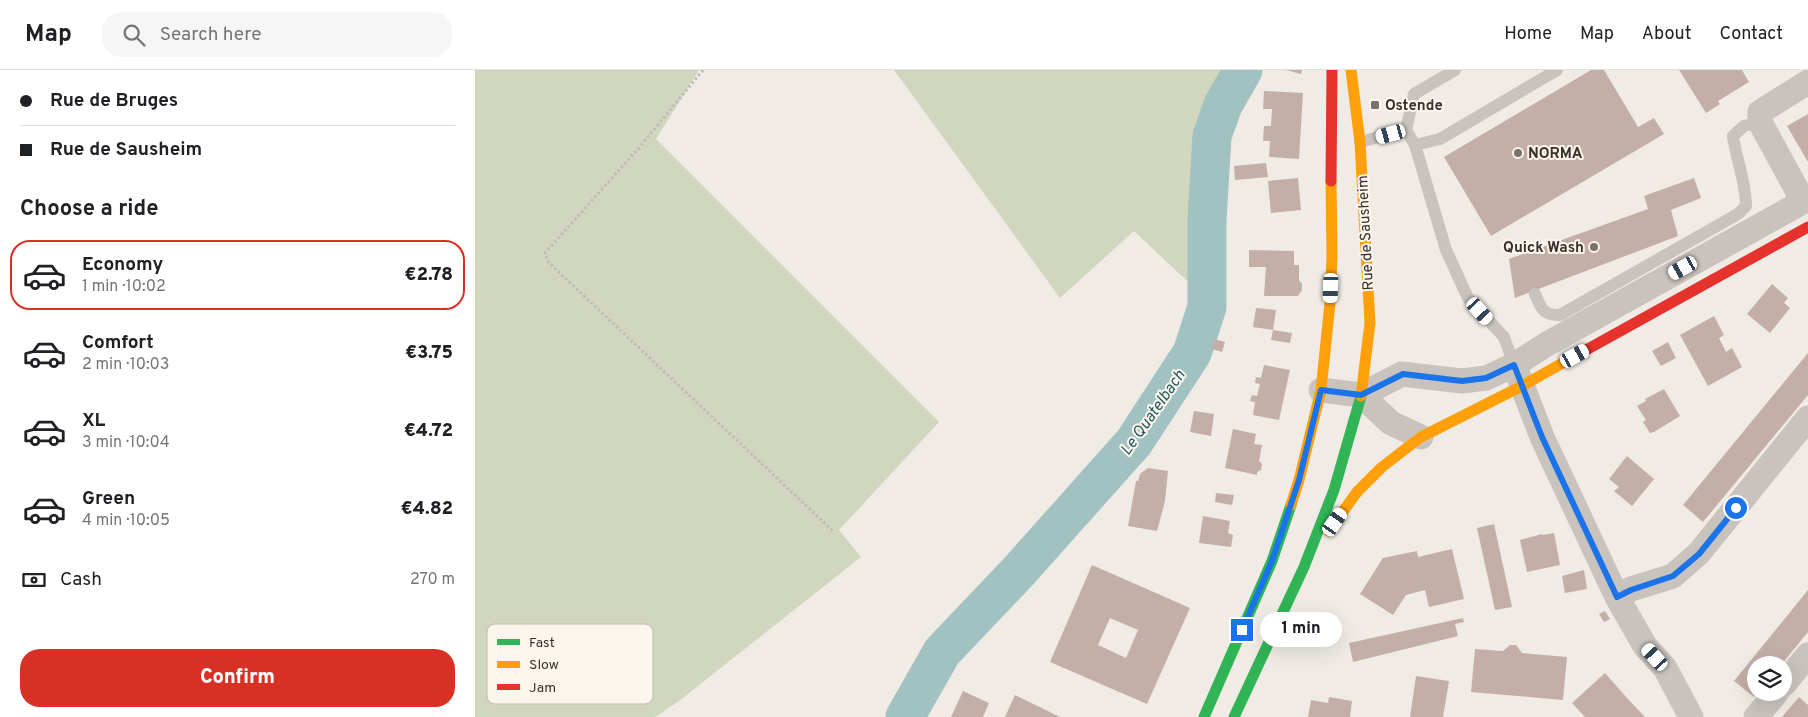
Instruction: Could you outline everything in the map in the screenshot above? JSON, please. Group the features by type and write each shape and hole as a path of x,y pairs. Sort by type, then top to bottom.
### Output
{"main road":[{"name":"Rue de Sausheim","path":"1204,717 1272,561 1299,480 1321,390 1332,266 1332,70"},
{"name":"Rue de Sausheim","path":"1234,717 1304,567 1334,490 1361,395 1370,323 1360,142 1351,70"},
{"path":"1304,567 1357,492 1382,467 1421,437 1518,375 1808,228"}],"street":[{"path":"1321,390 1361,395 1403,374 1462,381 1518,375 1547,344 1806,200 1760,122 1760,112 1808,82"},
{"path":"1518,375 1542,437 1617,597 1645,646 1665,668 1691,717"},
{"path":"1361,395 1391,423 1421,437"},
{"path":"1617,597 1631,590 1673,576 1699,554 1808,418"},
{"path":"1792,674 1808,655"},
{"path":"1756,717 1769,701"}],"lane":[{"path":"1455,70 1414,94 1406,130 1415,146 1446,250 1468,298 1504,337 1518,375"},
{"path":"1415,146 1440,139 1557,70"},
{"path":"1535,294 1543,310 1550,314 1560,314 1738,214 1746,206 1746,194 1735,155 1733,136 1744,126 1760,122"},
{"path":"1360,142 1406,130"}],"path":[{"path":"703,70 638,150 545,252 548,262 833,531"}],"green space":[{"path":"475,70 699,70 656,139 939,422 839,530 861,557 679,701 655,717 475,717"},
{"path":"894,70 1235,70 1200,132 1204,297 1134,231 1060,298"}],"building":[{"path":"1286,70 1302,70 1301,74"},
{"path":"1591,70 1604,70 1638,127 1654,118 1664,134 1491,236 1444,157"},
{"path":"1679,70 1742,70 1749,82 1718,101 1720,104 1706,113"},
{"path":"1264,91 1303,93 1299,159 1269,157 1270,141 1263,141 1264,126 1271,126 1272,109 1263,109"},
{"path":"1808,114 1808,162 1787,126"},
{"path":"1266,163 1268,177 1235,180 1234,166"},
{"path":"1298,178 1301,210 1271,213 1268,181"},
{"name":"Quick Wash","path":"1694,178 1701,198 1671,210 1678,236 1515,298 1509,259 1648,209 1644,196"},
{"path":"1249,250 1294,251 1294,265 1299,265 1299,280 1302,284 1302,290 1298,296 1264,296 1266,267 1249,267"},
{"path":"1772,284 1788,298 1784,303 1790,308 1770,333 1747,314"},
{"path":"1256,308 1276,310 1273,330 1253,327"},
{"path":"1714,316 1724,335 1719,338 1726,352 1732,348 1742,367 1708,386 1680,335"},
{"path":"1273,330 1292,333 1290,343 1271,340"},
{"path":"1214,339 1225,342 1222,352 1212,349"},
{"path":"1668,342 1676,358 1661,366 1652,351"},
{"path":"1808,353 1808,395 1703,522 1683,505"},
{"path":"1264,365 1290,370 1279,420 1253,415 1255,402 1250,401 1252,395 1257,396 1260,384 1255,383 1256,377 1261,378"},
{"path":"1664,389 1680,416 1650,433 1643,422 1646,420 1637,406 1646,401 1645,399"},
{"path":"1194,411 1214,414 1211,436 1190,432"},
{"path":"1233,429 1256,434 1254,444 1262,445 1259,461 1262,464 1261,470 1257,472 1257,475 1225,468"},
{"path":"1627,456 1654,479 1632,506 1614,491 1619,487 1609,479"},
{"path":"1148,468 1168,471 1165,501 1157,531 1128,526 1136,481 1138,481 1140,474"},
{"path":"1216,493 1234,495 1232,505 1215,502"},
{"path":"1203,516 1230,521 1228,533 1233,535 1231,547 1199,543"},
{"path":"1494,524 1512,607 1495,610 1477,528"},
{"path":"1554,533 1560,565 1527,572 1520,540"},
{"path":"1452,549 1464,599 1429,607 1425,590 1406,595 1393,615 1360,594 1383,558 1417,551 1418,557"},
{"path":"1092,565 1190,608 1147,704 1050,662","holes":["1110,618 1138,630 1126,658 1098,645"]},
{"path":"1584,570 1587,589 1565,593 1562,576"},
{"path":"1808,590 1808,632 1788,656 1754,656"},
{"path":"1605,611 1610,619 1604,622 1599,614"},
{"path":"1463,618 1464,622 1455,624 1458,636 1353,662 1349,643"},
{"path":"1510,645 1516,645 1522,653 1567,657 1563,700 1471,692 1475,649 1503,651"},
{"path":"1747,665 1747,691 1734,681"},
{"path":"1605,673 1645,717 1585,717 1572,703"},
{"path":"1416,676 1449,681 1443,717 1410,717"},
{"path":"963,691 989,703 983,717 951,717"},
{"path":"1015,695 1060,717 1005,717"},
{"path":"1329,697 1352,701 1350,717 1308,717 1311,700 1328,703"},
{"path":"1799,697 1808,705 1808,717 1782,717"}],"waterway":[{"name":"Le Quatelbach","path":"905,717 942,652 1019,571 1134,442 1192,353 1207,307 1207,220 1212,136 1223,105 1243,70"}],"traffic: fast":[{"path":"1234,717 1304,567 1334,490 1361,396"},
{"path":"1204,717 1272,561 1291,505"}],"traffic: slow":[{"path":"1351,70 1360,142 1370,323 1361,396"},
{"path":"1291,505 1321,390 1330,303 1332,256 1331,181"},
{"path":"1329,531 1357,492 1382,467 1421,437 1522,386 1568,360"}],"traffic: jam":[{"path":"1331,181 1332,70"},
{"path":"1568,360 1808,227"}],"place":[{"name":"Ostende","path":"1375,105"},
{"name":"NORMA","path":"1518,153"},
{"name":"Quick Wash","path":"1594,247"}],"route":[{"path":"1242,630 1272,561 1299,480 1321,390 1361,395 1403,374 1440,380 1462,381 1486,378 1514,365 1542,437 1617,597 1631,590 1673,576 1699,554 1736,508"}]}
